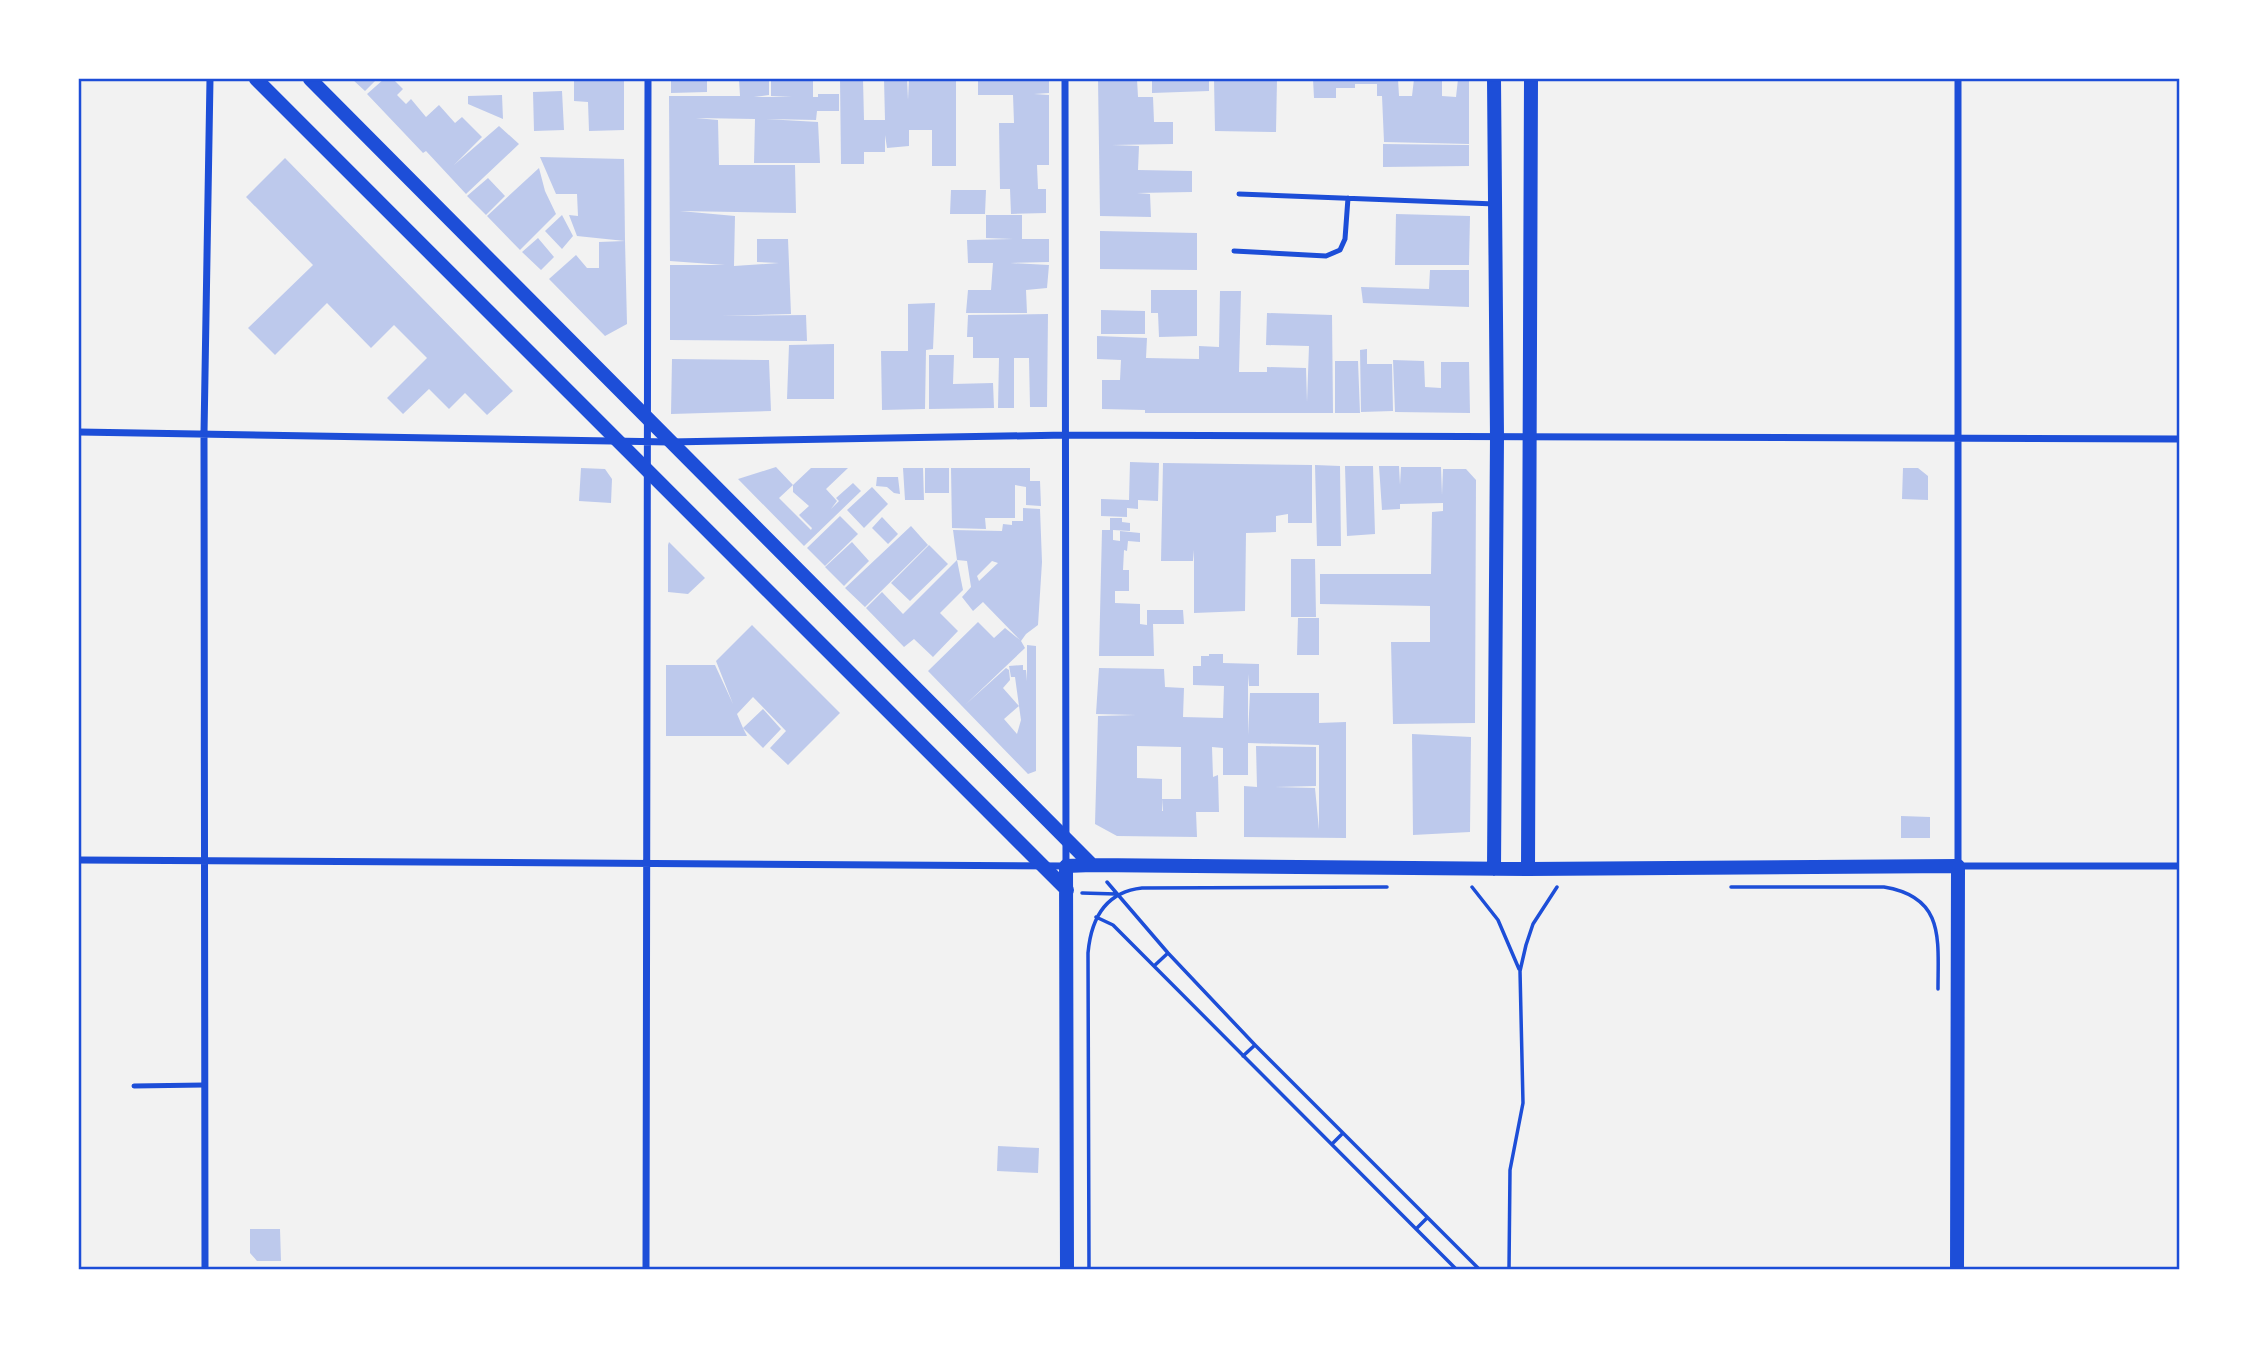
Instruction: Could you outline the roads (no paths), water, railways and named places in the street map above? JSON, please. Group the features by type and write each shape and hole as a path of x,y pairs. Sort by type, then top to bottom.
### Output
{"main road":[{"path":"256,79 1066,890"},
{"path":"310,79 1092,865"},
{"path":"1494,79 1497,437 1494,869"},
{"path":"1528,869 1531,79"},
{"path":"1067,1269 1066,866 1092,865 1494,869 1958,866 1957,1269"}],"street":[{"path":"205,1269 204,433 210,79"},
{"path":"646,1269 648,79"},
{"path":"79,860 1066,866 1065,79"},
{"path":"1958,79 1958,866 2179,866"},
{"path":"79,432 647,442 1066,435 2179,439"}],"lane":[{"path":"1239,194 1495,204"},
{"path":"1234,251 1326,256 1340,250 1345,239 1348,198"},
{"path":"134,1086 205,1085"}]}
